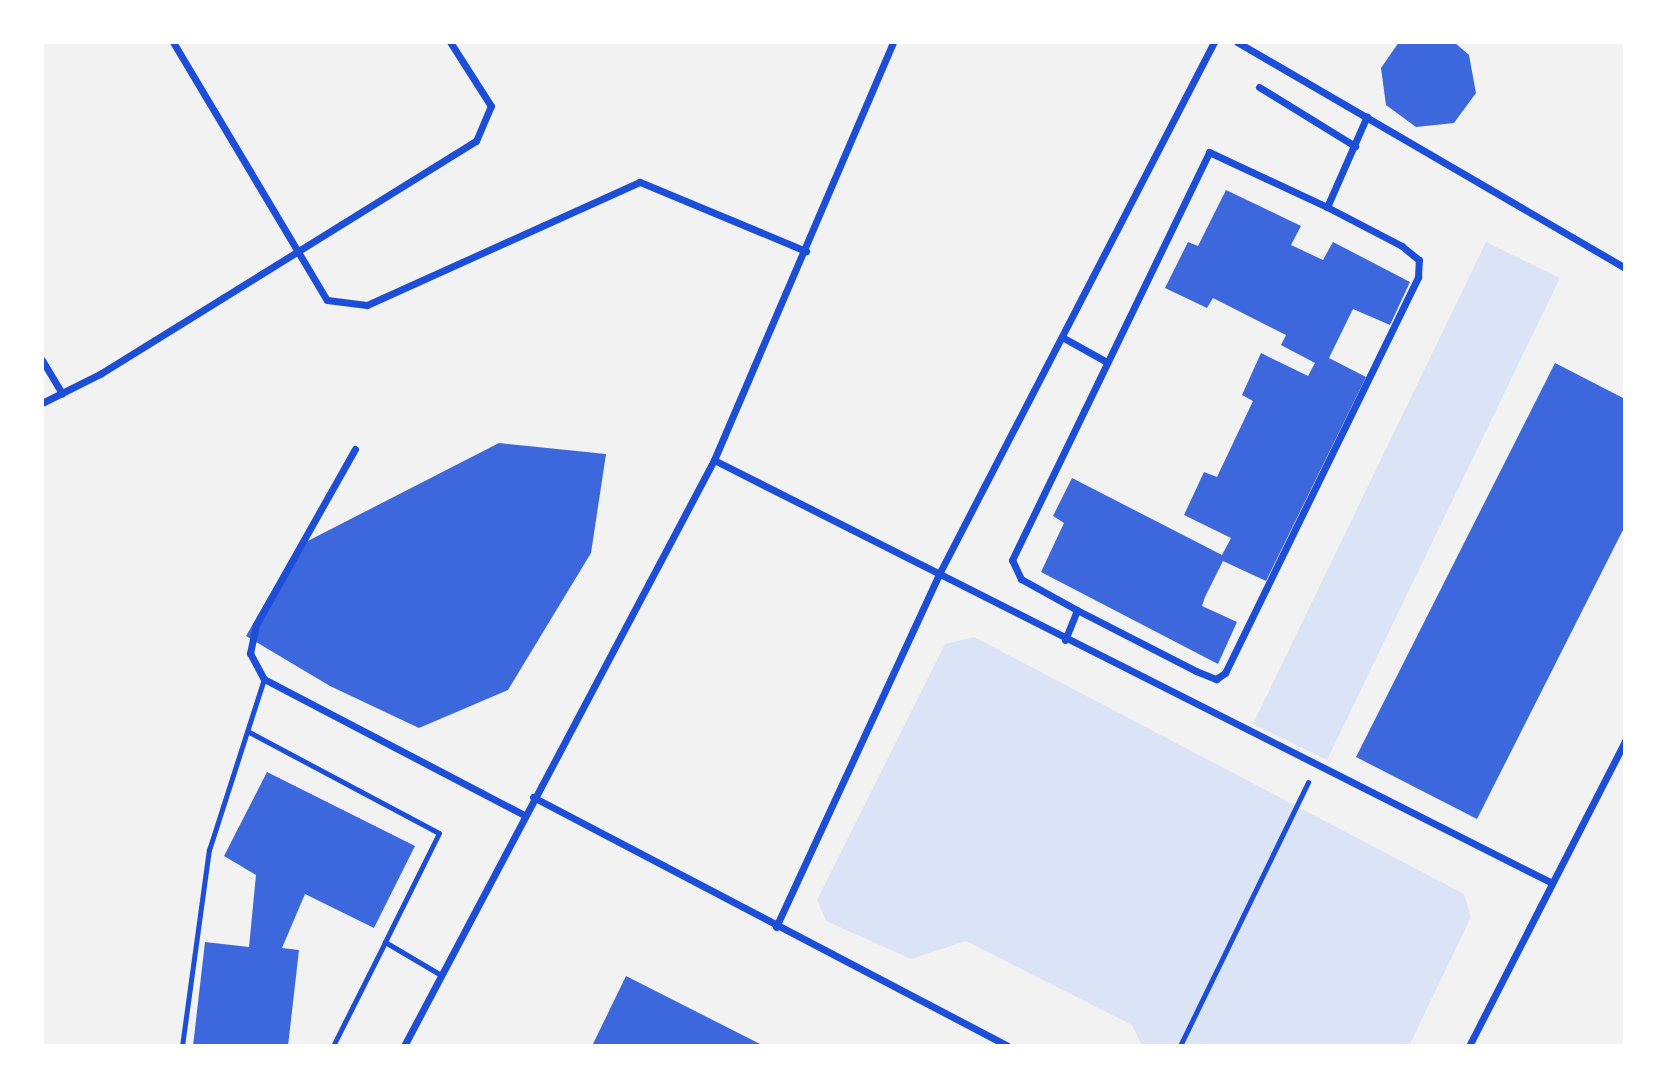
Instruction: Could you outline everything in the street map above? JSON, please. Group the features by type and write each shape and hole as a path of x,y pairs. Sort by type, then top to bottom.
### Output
{"street":[{"path":"173,42 327,300 367,305 640,182 806,251"},
{"path":"42,403 476,141 491,106 450,42"},
{"path":"404,1046 533,797 714,460 894,42"},
{"path":"776,927 938,576 1213,42"},
{"path":"1237,42 1625,268"},
{"path":"1259,87 1355,146"},
{"path":"1327,207 1367,116"},
{"path":"1209,152 1327,207 1402,246 1419,260 1418,277 1224,674 1216,679 1021,579 1012,560 1105,361 1209,152"},
{"path":"1062,337 1105,361"},
{"path":"42,360 62,393"},
{"path":"355,449 256,625 250,653 264,679 524,815"},
{"path":"714,460 938,576 1550,882"},
{"path":"1065,640 1077,610"},
{"path":"1469,1046 1550,882 1625,741"},
{"path":"533,797 776,927 1008,1046"}],"lane":[{"path":"182,1046 209,850 264,679"},
{"path":"248,732 439,833 333,1046"},
{"path":"385,942 441,975"}],"path":[{"path":"1180,1046 1316,765"}],"shaded area":[{"path":"1486,242 1560,278 1327,760 1253,724"},
{"path":"974,637 1464,894 1471,917 1409,1046 1142,1046 1132,1025 966,941 911,959 826,921 817,900 945,644"}],"building":[{"path":"1399,42 1454,42 1469,55 1476,93 1454,123 1416,127 1386,105 1381,68"},
{"path":"1226,190 1301,226 1291,245 1323,260 1333,242 1410,282 1390,325 1353,309 1329,358 1366,377 1266,581 1223,561 1202,606 1237,622 1218,664 1041,572 1064,523 1053,516 1072,478 1222,555 1231,538 1184,515 1204,472 1217,477 1253,401 1242,395 1261,353 1308,376 1315,363 1281,345 1286,335 1213,298 1207,308 1165,288 1188,242 1198,246"},
{"path":"1555,363 1625,399 1625,526 1477,819 1356,757"},
{"path":"499,443 606,454 591,553 508,690 419,728 330,686 246,636 298,546"},
{"path":"267,772 415,846 374,928 305,894 282,948 299,950 288,1046 193,1046 205,942 249,947 256,875 224,856"},
{"path":"626,976 764,1046 592,1046"}]}
